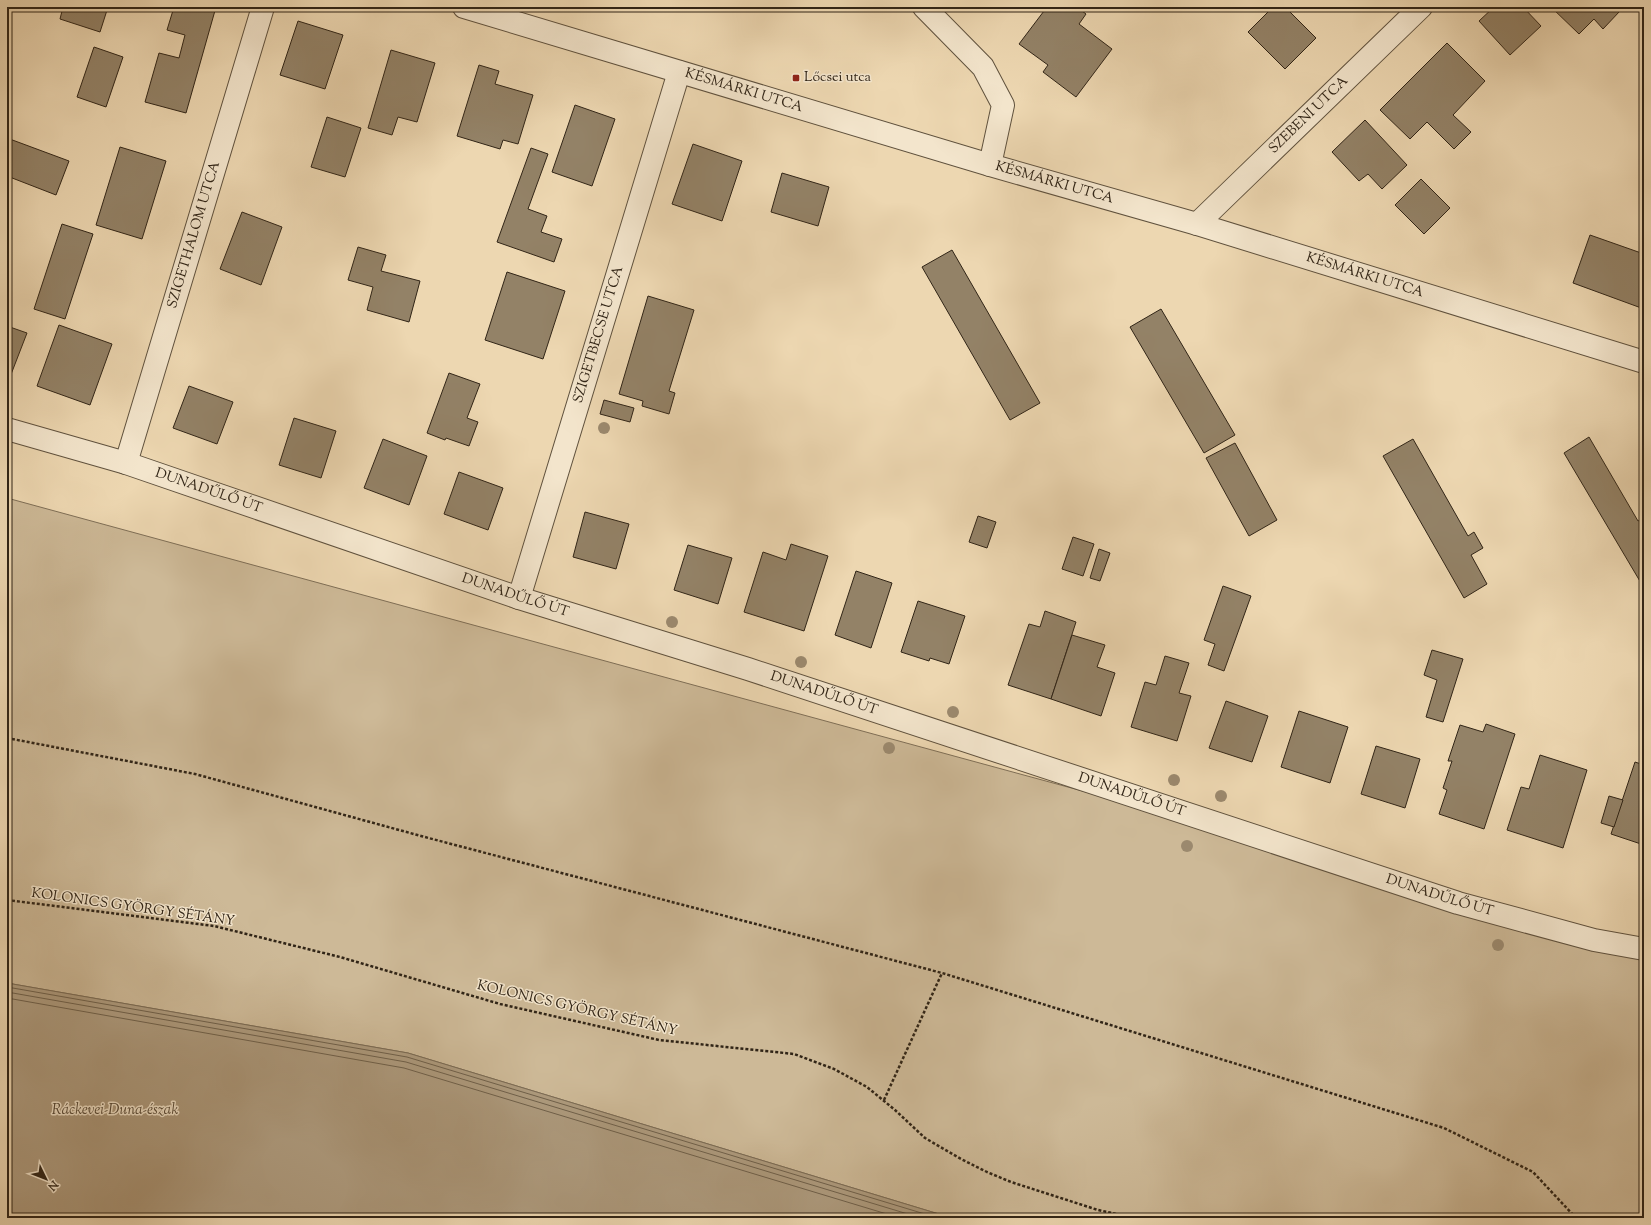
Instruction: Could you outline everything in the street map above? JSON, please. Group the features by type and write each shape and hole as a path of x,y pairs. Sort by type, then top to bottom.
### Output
{"street":[{"name":"SZIGETHALOM UTCA","path":"126,463 263,7"},
{"name":"KÉSMÁRKI UTCA","path":"464,7 990,165 1197,224 1644,362"},
{"path":"924,7 983,67 1003,105 990,165"},
{"name":"SZEBENI UTCA","path":"1197,224 1421,7"},
{"name":"SZIGETBECSE UTCA","path":"519,598 679,72"},
{"name":"DUNADŰLŐ ÚT","path":"7,430 126,463 519,598 748,669 1458,903 1594,940 1644,949"}],"path":[{"path":"7,738 195,774 421,836 942,973 1444,1128 1533,1172 1576,1218"},
{"name":"KOLONICS GYÖRGY SÉTÁNY","path":"7,900 214,926 340,957 500,1004 644,1037 659,1040 794,1054 834,1069 867,1087 884,1100 925,1138 987,1172 1011,1182 1098,1210 1134,1218"},
{"path":"884,1100 942,973"}],"shaded area":[{"path":"7,498 1644,944 1644,1218 952,1218 408,1053 7,983"}],"water":[{"name":"Ráckevei-Duna-észak","path":"7,983 408,1053 952,1218 7,1218"}],"building":[{"path":"63,7 108,7 100,32 60,19"},
{"path":"174,7 216,7 186,113 145,102 159,53 179,58 185,35 167,30"},
{"path":"1047,7 1077,7 1086,14 1079,24 1112,49 1076,97 1043,72 1048,65 1019,44"},
{"path":"1273,7 1285,7 1316,38 1285,69 1248,32"},
{"path":"1494,7 1523,7 1541,26 1510,55 1479,21"},
{"path":"1551,7 1616,7 1620,11 1603,29 1594,19 1579,34"},
{"path":"298,21 343,35 325,89 280,75"},
{"path":"1447,43 1485,81 1453,115 1471,132 1454,149 1427,122 1410,139 1380,110"},
{"path":"94,47 123,57 106,107 77,97"},
{"path":"391,50 435,63 417,122 398,117 392,135 368,128"},
{"path":"479,65 499,71 495,84 533,95 518,144 503,140 500,149 457,136"},
{"path":"575,105 615,119 592,186 552,172"},
{"path":"327,117 361,128 345,177 311,167"},
{"path":"1365,120 1407,165 1382,189 1368,174 1359,181 1332,152"},
{"path":"7,138 69,161 56,195 7,176"},
{"path":"693,144 742,161 722,221 672,204"},
{"path":"120,147 166,161 142,239 96,225"},
{"path":"531,148 548,154 528,209 547,216 541,232 562,239 554,262 497,242"},
{"path":"782,173 829,187 818,226 771,212"},
{"path":"1421,179 1450,208 1424,234 1395,205"},
{"path":"242,212 282,227 261,285 220,269"},
{"path":"62,224 93,234 65,319 34,309"},
{"path":"1590,235 1644,254 1644,309 1573,283"},
{"path":"358,247 386,255 381,271 420,281 409,322 367,310 373,287 348,280"},
{"path":"952,250 1040,403 1010,420 922,267"},
{"path":"507,272 565,291 543,359 485,340"},
{"path":"648,296 694,310 669,391 675,393 669,414 642,406 643,401 619,394"},
{"path":"1161,309 1235,435 1204,453 1130,327"},
{"path":"59,325 112,344 90,405 37,386"},
{"path":"7,326 27,333 10,377 7,376"},
{"path":"449,373 480,384 467,418 478,422 469,446 446,438 445,440 427,433"},
{"path":"189,386 233,402 217,444 173,428"},
{"path":"604,400 634,408 630,422 600,414"},
{"path":"294,418 336,431 321,478 279,465"},
{"path":"1589,437 1638,521 1644,518 1644,588 1564,453"},
{"path":"383,439 427,456 409,505 364,488"},
{"path":"1413,439 1468,536 1474,532 1483,548 1471,555 1487,584 1464,598 1383,456"},
{"path":"1235,443 1277,520 1249,536 1206,458"},
{"path":"459,472 503,488 488,530 444,514"},
{"path":"585,512 629,524 616,569 573,557"},
{"path":"978,516 996,522 987,548 969,542"},
{"path":"1073,537 1094,544 1083,576 1062,569"},
{"path":"791,544 828,556 804,631 744,612 763,552 786,560"},
{"path":"688,545 732,558 718,604 674,590"},
{"path":"1099,549 1110,553 1100,581 1090,578"},
{"path":"856,571 892,583 871,648 835,635"},
{"path":"1223,586 1251,596 1224,671 1208,665 1215,644 1204,640"},
{"path":"918,601 965,616 949,664 930,658 929,661 901,652"},
{"path":"1045,611 1076,622 1051,699 1008,685 1029,624 1040,627"},
{"path":"1072,635 1105,645 1097,667 1115,673 1101,716 1051,699"},
{"path":"1432,650 1463,659 1443,722 1426,717 1437,680 1424,675"},
{"path":"1165,656 1189,663 1179,693 1191,696 1177,741 1131,727 1145,682 1156,685"},
{"path":"1226,701 1268,716 1252,762 1209,748"},
{"path":"1299,711 1348,727 1330,783 1281,767"},
{"path":"1486,724 1515,734 1484,829 1439,814 1447,790 1443,788 1452,761 1448,761 1460,725 1483,732"},
{"path":"1376,746 1420,759 1405,808 1361,794"},
{"path":"1540,755 1587,770 1563,848 1507,830 1521,787 1529,789"},
{"path":"1635,762 1644,765 1644,845 1611,834"},
{"path":"1609,796 1623,800 1614,827 1601,823"}],"place":[{"name":"Lőcsei utca","path":"796,78"}]}
